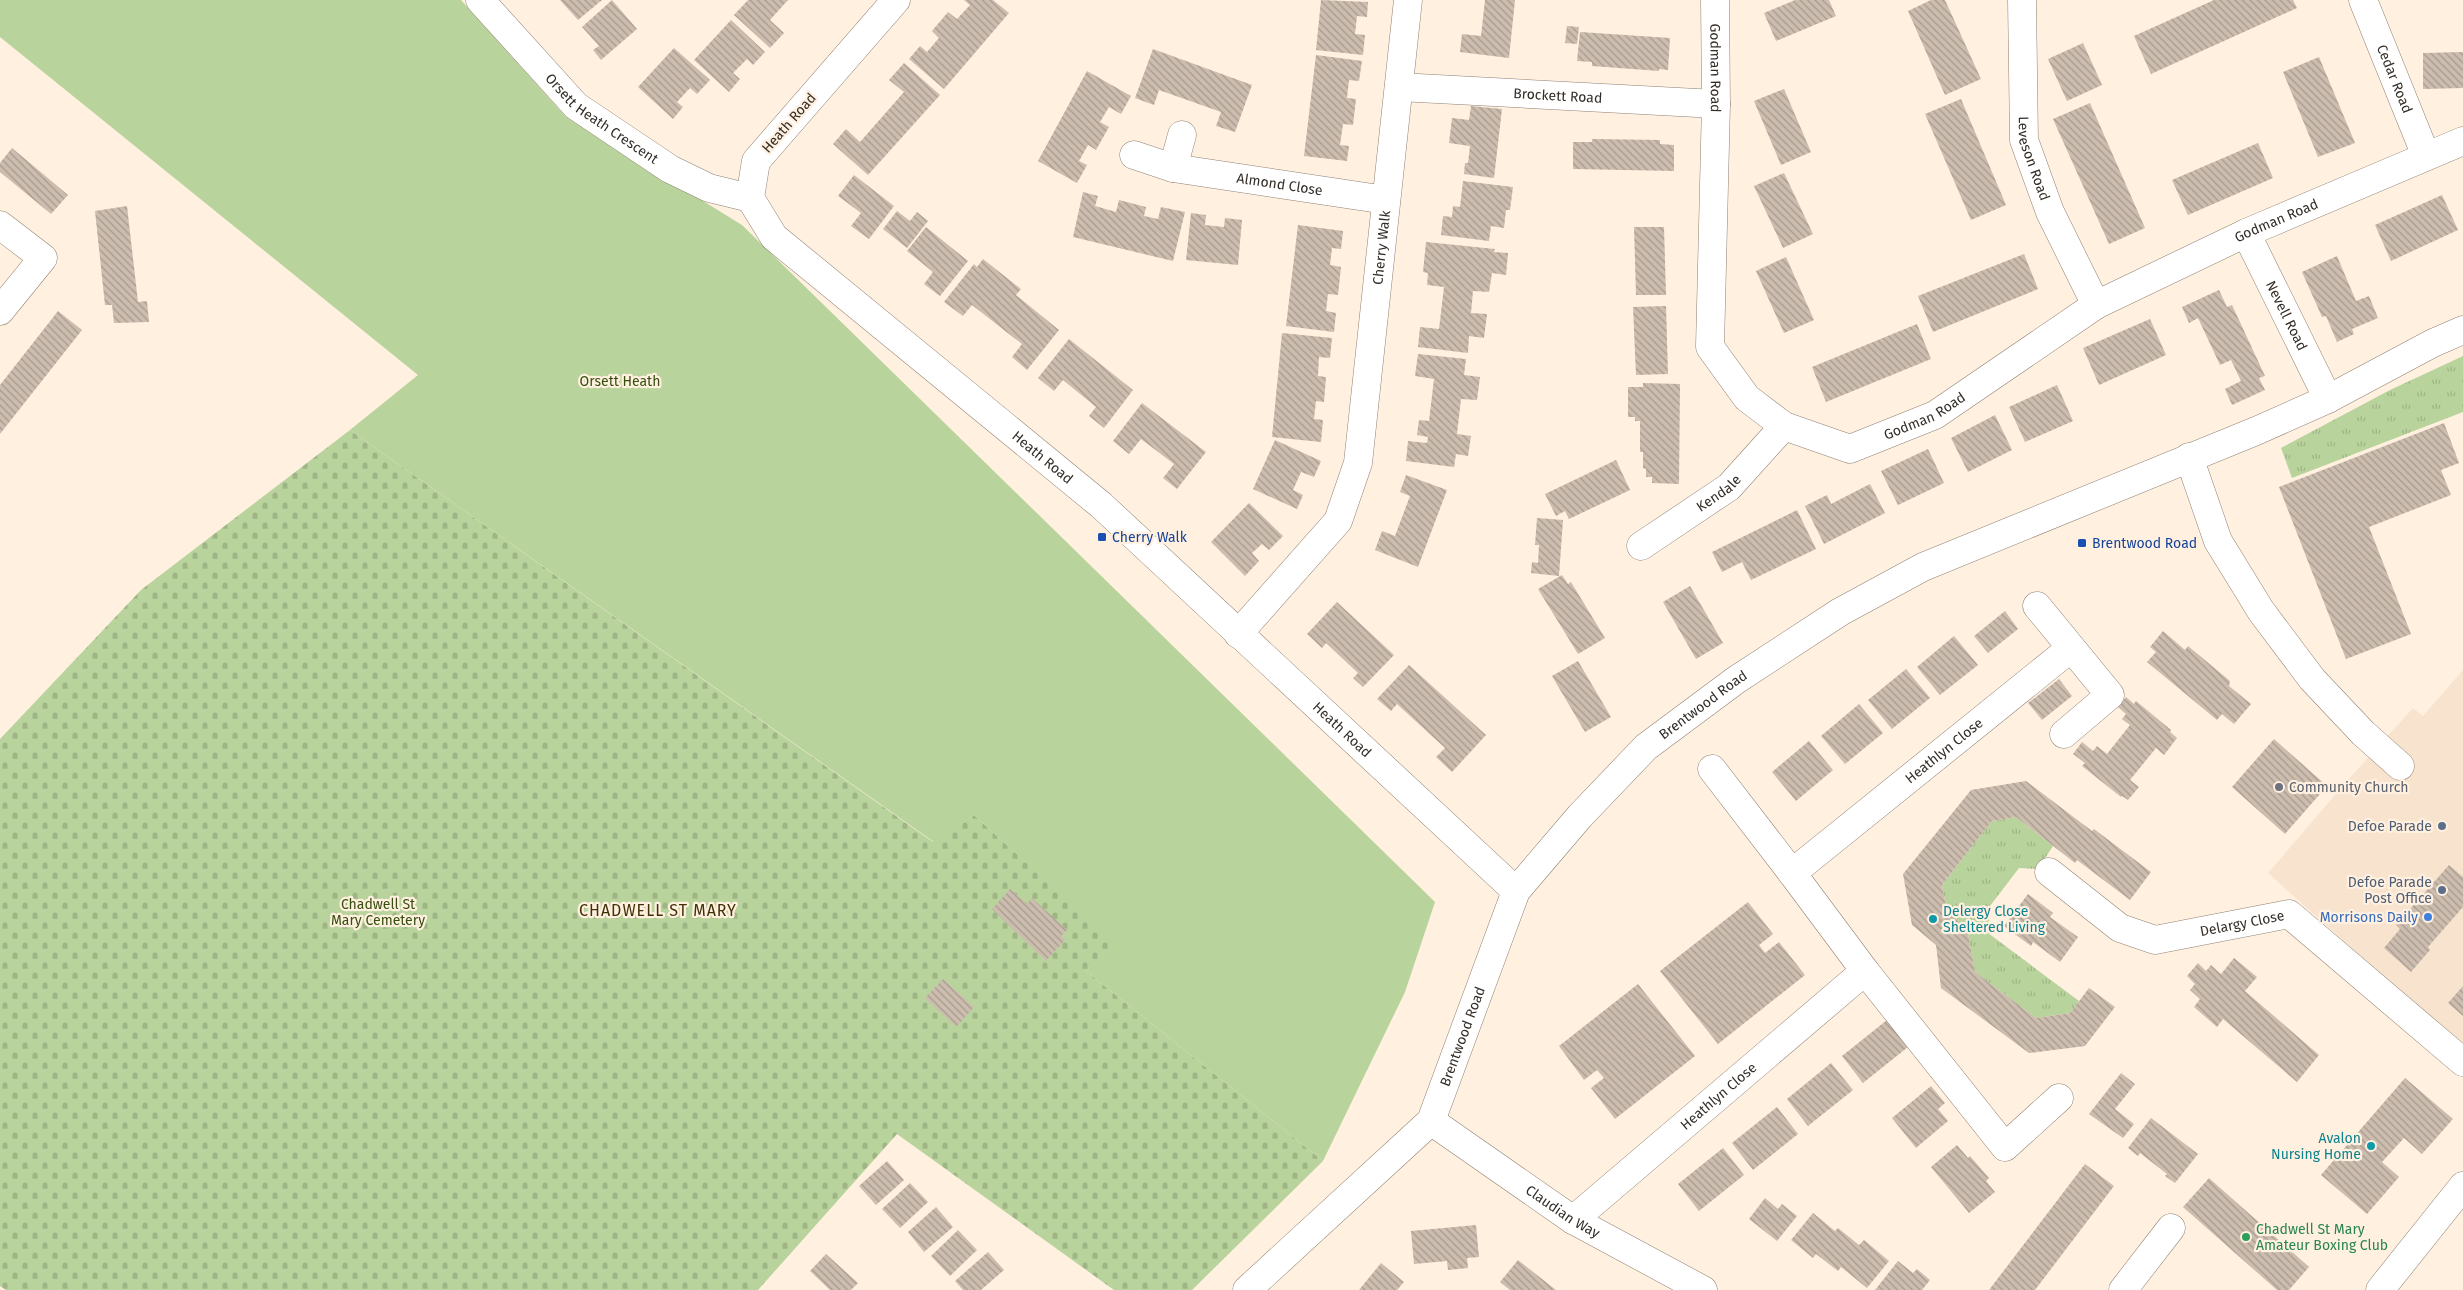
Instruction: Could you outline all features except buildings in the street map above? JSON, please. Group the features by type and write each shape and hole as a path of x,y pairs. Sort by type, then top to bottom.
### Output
{"street":[{"name":"Orsett Heath Crescent","path":"480,0 576,106 670,170 709,188 750,198"},
{"name":"Heath Road","path":"896,0 756,161 750,198 774,237 1101,505 1516,891"},
{"name":"Cherry Walk","path":"1238,634 1338,521 1358,463 1408,0"},
{"name":"Godman Road","path":"1715,0 1716,104 1710,346 1747,398 1784,426 1850,449 1934,415 2096,305 2246,233 2463,141"},
{"name":"Leveson Road","path":"2022,0 2024,140 2050,212 2096,305"},
{"name":"Cedar Road","path":"2364,0 2426,156"},
{"name":"Brockett Road","path":"1399,87 1716,104"},
{"path":"1173,168 1182,135"},
{"name":"Almond Close","path":"1134,155 1173,168 1386,200"},
{"path":"0,225 43,258 0,311"},
{"name":"Nevell Road","path":"2246,233 2328,399"},
{"name":"Brentwood Road","path":"1247,1290 1431,1121 1516,891 1580,816 1646,747 1736,680 1840,612 1923,567 2256,431 2328,399 2433,343 2463,330"},
{"name":"Kendale","path":"1641,546 1729,487 1784,426"},
{"path":"2189,457 2218,541 2260,612 2312,679 2364,733 2400,766"},
{"path":"2037,606 2110,694 2064,734"},
{"name":"Heathlyn Close","path":"1792,873 2071,648"},
{"path":"1712,769 1865,971 2005,1147 2059,1098"},
{"name":"Delargy Close","path":"2049,872 2120,928 2155,940 2289,914 2463,1062"},
{"name":"Heathlyn Close","path":"1573,1220 1865,971"},
{"name":"Claudian Way","path":"1431,1121 1573,1220 1703,1290"},
{"path":"2380,1290 2463,1186"},
{"path":"2123,1290 2171,1228"}],"shaded area":[{"name":"Defoe Parade","path":"2463,670 2463,1048 2268,873 2413,708 2423,716"}],"green space":[{"name":"Orsett Heath","path":"0,0 461,0 565,116 742,225 1435,902 1405,992 1323,1161 1086,971 1115,944 974,815 934,842 350,430 418,375 0,37"},
{"path":"2463,356 2463,412 2292,478 2281,448 2390,390"},
{"name":"Chadwell St Mary Cemetery","path":"350,430 933,842 974,815 1116,944 1086,971 1323,1161 1192,1290 1114,1290 897,1134 758,1290 6,1290 0,1286 0,739 141,590"},
{"path":"2016,817 2053,846 2038,869 2019,868 1990,906 1988,933 2079,1001 2070,1013 2036,1018 1975,972 1967,928 1947,912 1942,885 1992,821"}],"place":[{"name":"Cherry Walk","path":"1102,537"},
{"name":"Brentwood Road","path":"2082,543"},
{"name":"Community Church","path":"2279,787"},
{"name":"Defoe Parade","path":"2442,826"},
{"name":"Defoe Parade Post Office","path":"2442,890"},
{"name":"Morrisons Daily","path":"2428,917"},
{"name":"Delergy Close Sheltered Living","path":"1933,919"},
{"name":"Avalon Nursing Home","path":"2371,1146"},
{"name":"Chadwell St Mary Amateur Boxing Club","path":"2246,1237"}],"district":[{"name":"CHADWELL ST MARY","path":"658,910"}]}
